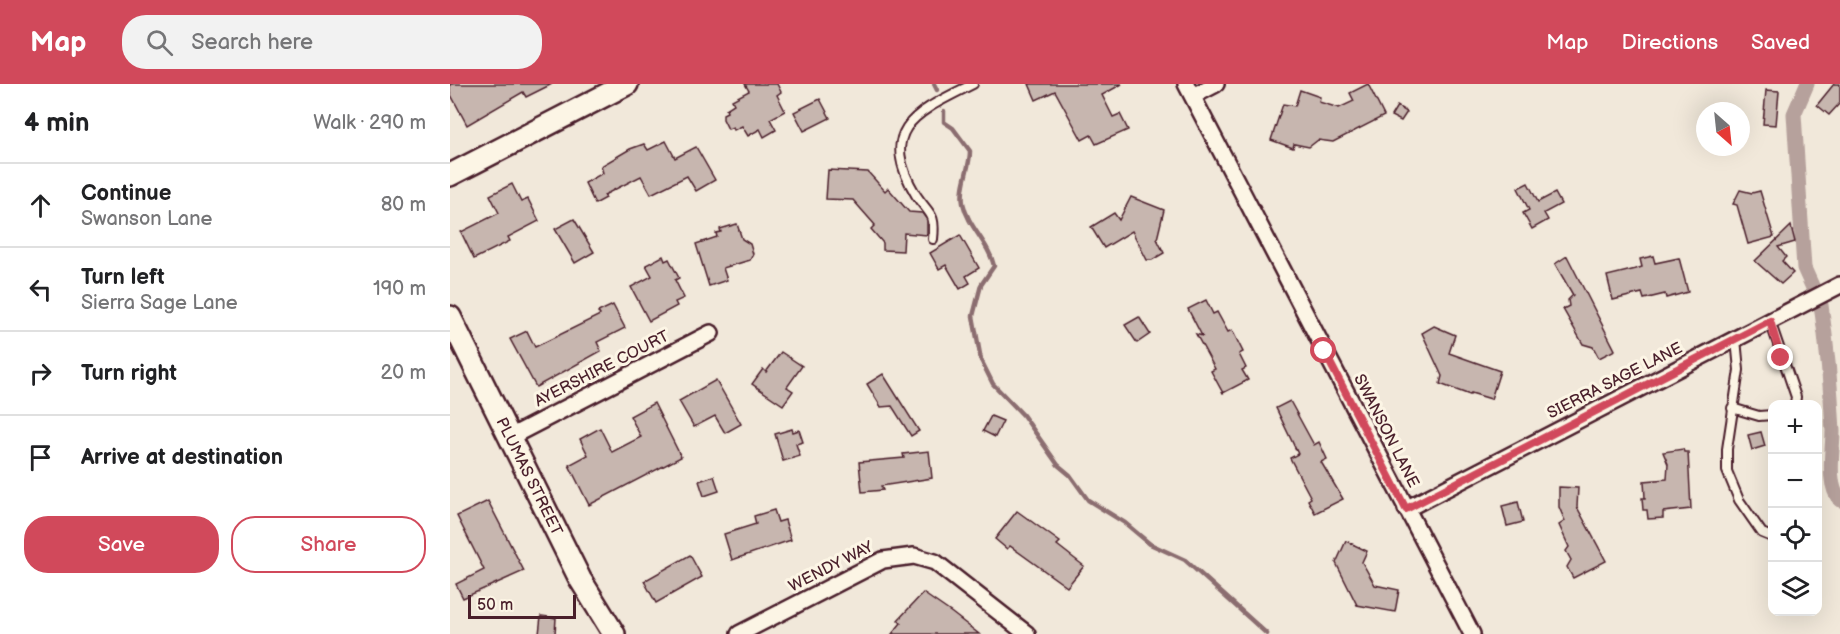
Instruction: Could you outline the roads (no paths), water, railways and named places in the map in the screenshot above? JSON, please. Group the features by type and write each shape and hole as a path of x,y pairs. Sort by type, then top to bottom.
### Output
{"street":[{"path":"450,176 627,84"},
{"path":"1190,90 1216,84"},
{"name":"SWANSON LANE","path":"1190,90 1472,634"},
{"name":"SIERRA SAGE LANE","path":"1406,509 1840,285"},
{"name":"PLUMAS STREET","path":"450,317 580,579 614,634"},
{"name":"AYERSHIRE COURT","path":"510,437 711,333"},
{"name":"WENDY WAY","path":"739,634 883,560 902,556 935,562 1027,634"}],"lane":[{"path":"933,239 933,214 917,196 906,175 899,152 901,136 922,110 973,84"},
{"path":"1770,321 1796,400"},
{"path":"1736,339 1739,370 1732,408 1727,471 1745,508 1762,533 1768,535"},
{"path":"1732,408 1759,416 1768,415"}],"waterway":[{"path":"934,84 937,90"},
{"path":"1807,84 1794,114 1804,268 1813,288"},
{"path":"944,111 944,122 953,128 970,151 962,196 963,203 969,220 988,250 994,266 981,285 973,316 981,360 993,384 1023,415 1058,465 1070,475 1088,500 1125,523 1150,544 1185,560 1267,634"},
{"path":"1821,305 1833,431 1832,476 1833,485 1840,500"}]}
